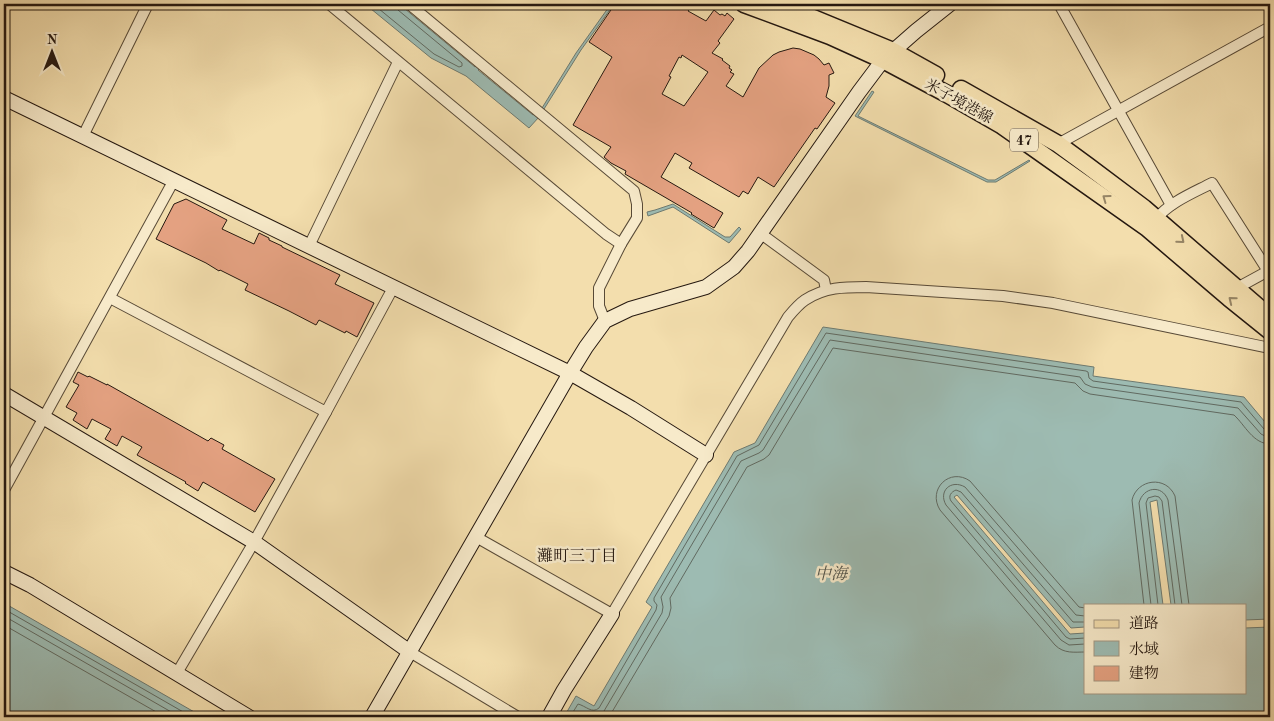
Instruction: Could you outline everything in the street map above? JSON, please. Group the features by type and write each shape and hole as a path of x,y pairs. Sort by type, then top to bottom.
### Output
{"main road":[{"name":"米子境港線","path":"744,4 888,55 948,94 1001,125 1048,156 1147,228 1270,331"},
{"name":"米子境港線","path":"779,4 888,55 1058,144 1144,208 1270,317"}],"street":[{"path":"83,136 148,4"},
{"path":"329,4 606,234 621,244"},
{"path":"409,4 634,191 637,204 637,218 621,244 599,288 599,306 605,321"},
{"path":"372,717 570,373 605,321 630,310 706,287 734,268 748,251 858,92 888,55 950,4"},
{"path":"1059,4 1171,205"},
{"path":"1058,144 1270,27"},
{"path":"308,246 398,62"},
{"path":"4,98 570,373 631,408 706,455"},
{"path":"4,490 174,180"},
{"path":"1156,219 1162,211 1171,205 1212,183 1269,270 1237,288"},
{"path":"760,233 824,280 826,290"},
{"path":"549,717 788,317 804,301 826,290 846,287 1003,296 1095,311 1270,348"},
{"path":"177,673 254,542 393,288"},
{"path":"110,298 326,412"},
{"path":"4,394 254,542 410,652 518,717"},
{"path":"476,536 612,614"},
{"path":"4,572 30,585 249,717"}],"water":[{"path":"365,4 399,4 475,67 477,65 480,68 478,70 533,115 542,108 576,53 611,4 614,4 581,50 539,117 529,128 466,76 431,58"},
{"path":"872,91 874,92 858,116 988,180 995,180 1030,161 996,182 987,182 855,116"},
{"path":"673,204 725,237 730,237 739,227 741,229 729,243 673,207 648,216 647,212"},
{"name":"中海","path":"823,327 1094,367 1093,376 1244,397 1270,428 1270,619 1246,620 1246,604 1171,604 1157,500 1150,502 1163,604 1084,604 1084,627 1071,628 957,495 954,497 1070,634 1084,633 1084,694 1246,694 1246,628 1270,627 1270,717 564,717 576,696 594,706 652,607 646,602 734,452 755,443"},
{"path":"4,603 203,717 4,717"}],"building":[{"path":"615,4 694,4 688,11 706,21 714,10 720,15 725,16 727,13 734,19 712,53 723,59 730,66 729,68 732,70 730,72 734,74 726,86 743,97 759,68 773,55 793,48 800,49 814,55 824,65 829,63 834,73 829,75 826,97 835,103 774,187 758,177 748,194 743,191 739,197 689,168 692,163 675,153 661,177 723,213 714,228 625,174 626,171 604,157 611,147 573,125 612,57 589,42","holes":["682,55 708,72 684,106 662,94 671,77 669,76"]},
{"path":"186,199 227,220 222,229 254,244 259,233 282,247 340,275 335,284 374,303 357,337 319,320 316,325 245,290 248,284 156,239 174,204"},
{"path":"78,372 107,384 208,441 211,438 224,445 222,449 275,479 255,512 203,482 198,491 186,482 137,455 142,447 122,436 117,446 105,439 111,429 92,419 87,429 73,420 77,413 66,407 79,385 73,382"}],"district":[{"name":"灘町三丁目","path":"577,555"}]}
